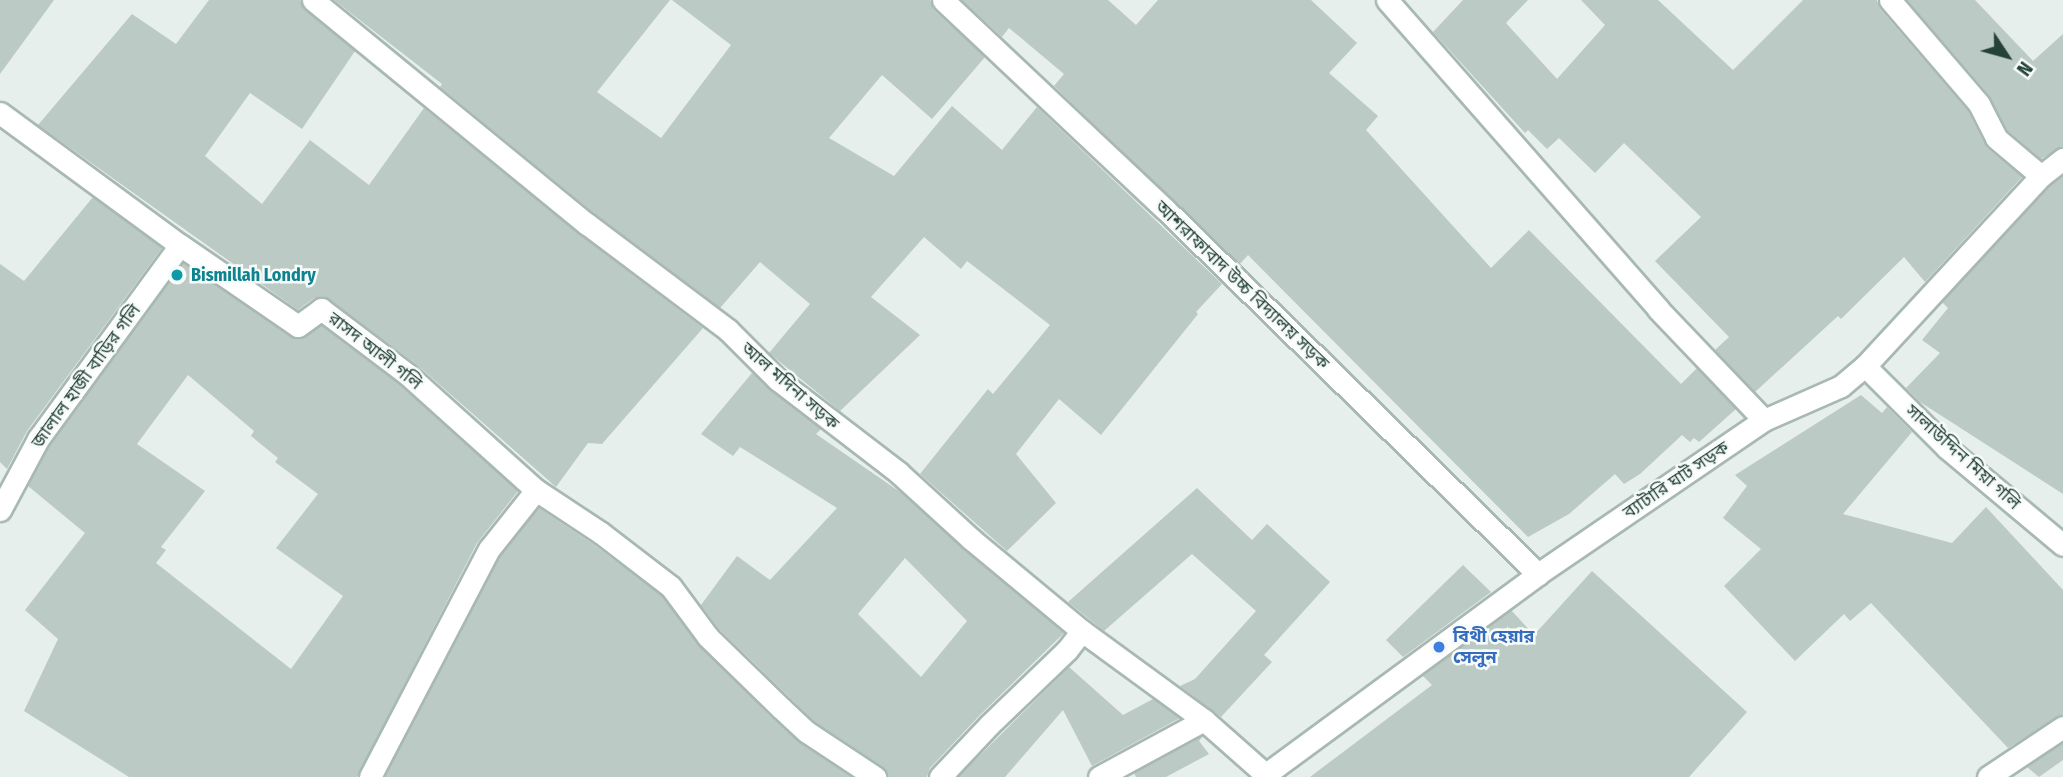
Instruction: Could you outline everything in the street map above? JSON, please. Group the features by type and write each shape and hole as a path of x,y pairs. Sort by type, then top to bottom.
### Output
{"street":[{"name":"আল মদিনা সড়ক","path":"313,0 587,224 728,330 778,380 899,473 971,540 1082,631 1204,720 1264,776"},
{"name":"আশরাফাবাদ উচ্চ বিদ্যালয় সড়ক","path":"943,0 1165,209 1538,574"},
{"path":"1387,0 1658,309 1764,420"},
{"path":"1890,0 1979,104 1996,138 2041,176"},
{"name":"রাসদ আলী গলি","path":"0,113 180,245 298,326 321,309 407,374 536,490 601,533 671,587 708,637 789,716 817,739 875,777"},
{"name":"ব্যাটারি ঘাট সড়ক","path":"1264,776 1538,574 1764,420 1841,386 1865,366 2041,176 2063,159"},
{"name":"জালাল হাজী বাড়ির গলি","path":"0,510 38,439 180,245"},
{"name":"সালাউদ্দিন মিয়া গলি","path":"1865,366 1947,448 2063,545"},
{"path":"370,777 489,550 536,490"},
{"path":"940,777 989,725 1067,650 1082,631"},
{"path":"1099,777 1204,720"},
{"path":"1988,777 2063,727"}],"building":[{"path":"0,0 54,0 0,74"},
{"path":"209,0 300,0 305,10 355,51 302,129 250,93 205,156 262,204 310,140 369,185 424,108 579,234 703,328 602,444 588,443 556,487 416,364 329,299 314,298 298,310 38,125 132,14 176,44"},
{"path":"334,0 670,0 597,92 661,138 731,45 672,0 930,0 934,10 985,57 932,119 882,75 829,138 894,176 952,106 1002,150 1037,107 1222,284 1196,312 1198,314 1101,435 1059,399 1016,454 1056,503 1007,551 920,474 988,389 993,394 1050,325 967,261 961,269 924,237 871,297 920,335 840,411 769,353 810,304 760,262 720,308 595,214 440,87 442,84"},
{"path":"962,0 1108,0 1136,25 1158,0 1311,0 1357,43 1329,73 1378,116 1366,130 1491,268 1529,230 1681,384 1697,368 1736,409 1699,442 1694,438 1690,442 1682,435 1640,474 1624,484 1615,474 1569,514 1528,537 1248,255 1240,264 1054,86 1064,74 1009,28 1002,37"},
{"path":"1463,0 1528,0 1506,23 1557,79 1605,25 1581,0 1658,0 1733,70 1803,0 1877,0 1880,9 1968,111 1987,148 2022,177 1925,282 1904,257 1841,319 1838,316 1755,392 1715,350 1729,337 1655,261 1701,217 1624,143 1595,173 1559,138 1547,149 1528,130 1525,133 1433,32"},
{"path":"1907,0 1975,0 2033,61 2063,34 2063,146 2041,159 2007,130 1989,95"},
{"path":"2063,176 2063,494 1920,402 1906,388 1940,353 1922,340 1948,308 1942,302 2050,186"},
{"path":"93,197 162,248 27,431 7,469 0,462 0,264 24,281"},
{"path":"183,263 291,337 305,337 321,325 399,384 518,491 477,543 357,777 129,777 24,711 58,639 25,610 85,533 28,486 49,446","holes":["188,375 254,431 251,436 278,458 275,462 318,494 276,548 343,596 291,669 156,563 166,550 161,547 205,491 137,444"]},
{"path":"752,373 821,429 816,434 903,494 963,549 1064,633 979,716 930,768 927,777 888,777 882,766 815,722 718,628 701,605 737,556 770,580 837,508 740,447 733,456 701,434","holes":["905,558 967,621 921,677 858,614"]},
{"path":"1861,395 1882,413 1887,407 1912,432 1843,514 1952,543 1986,507 2063,590 2063,714 2008,748 1871,603 1850,621 1844,614 1795,661 1724,586 1761,549 1723,518 1747,486 1735,475"},
{"path":"1197,488 1252,540 1267,524 1330,582 1264,655 1272,662 1221,717 1180,686 1195,679 1256,611 1192,554 1104,631 1068,602"},
{"path":"539,508 593,544 662,596 699,646 772,718 800,743 851,777 385,777 500,556"},
{"path":"1463,565 1491,592 1403,657 1386,640"},
{"path":"1592,571 1747,712 1689,777 1310,777 1432,685 1422,675 1511,610 1534,635"},
{"path":"1069,667 1123,715 1153,699 1180,718 1092,766 1063,710 1005,777 958,777"},
{"path":"1203,736 1199,741 1209,754 1166,777 1136,777 1134,773"},
{"path":"2063,743 2063,760 2039,777 2027,767"}],"place":[{"name":"Bismillah Londry","path":"177,275"},
{"name":"বিথী হেয়ার সেলুন","path":"1439,647"}]}
